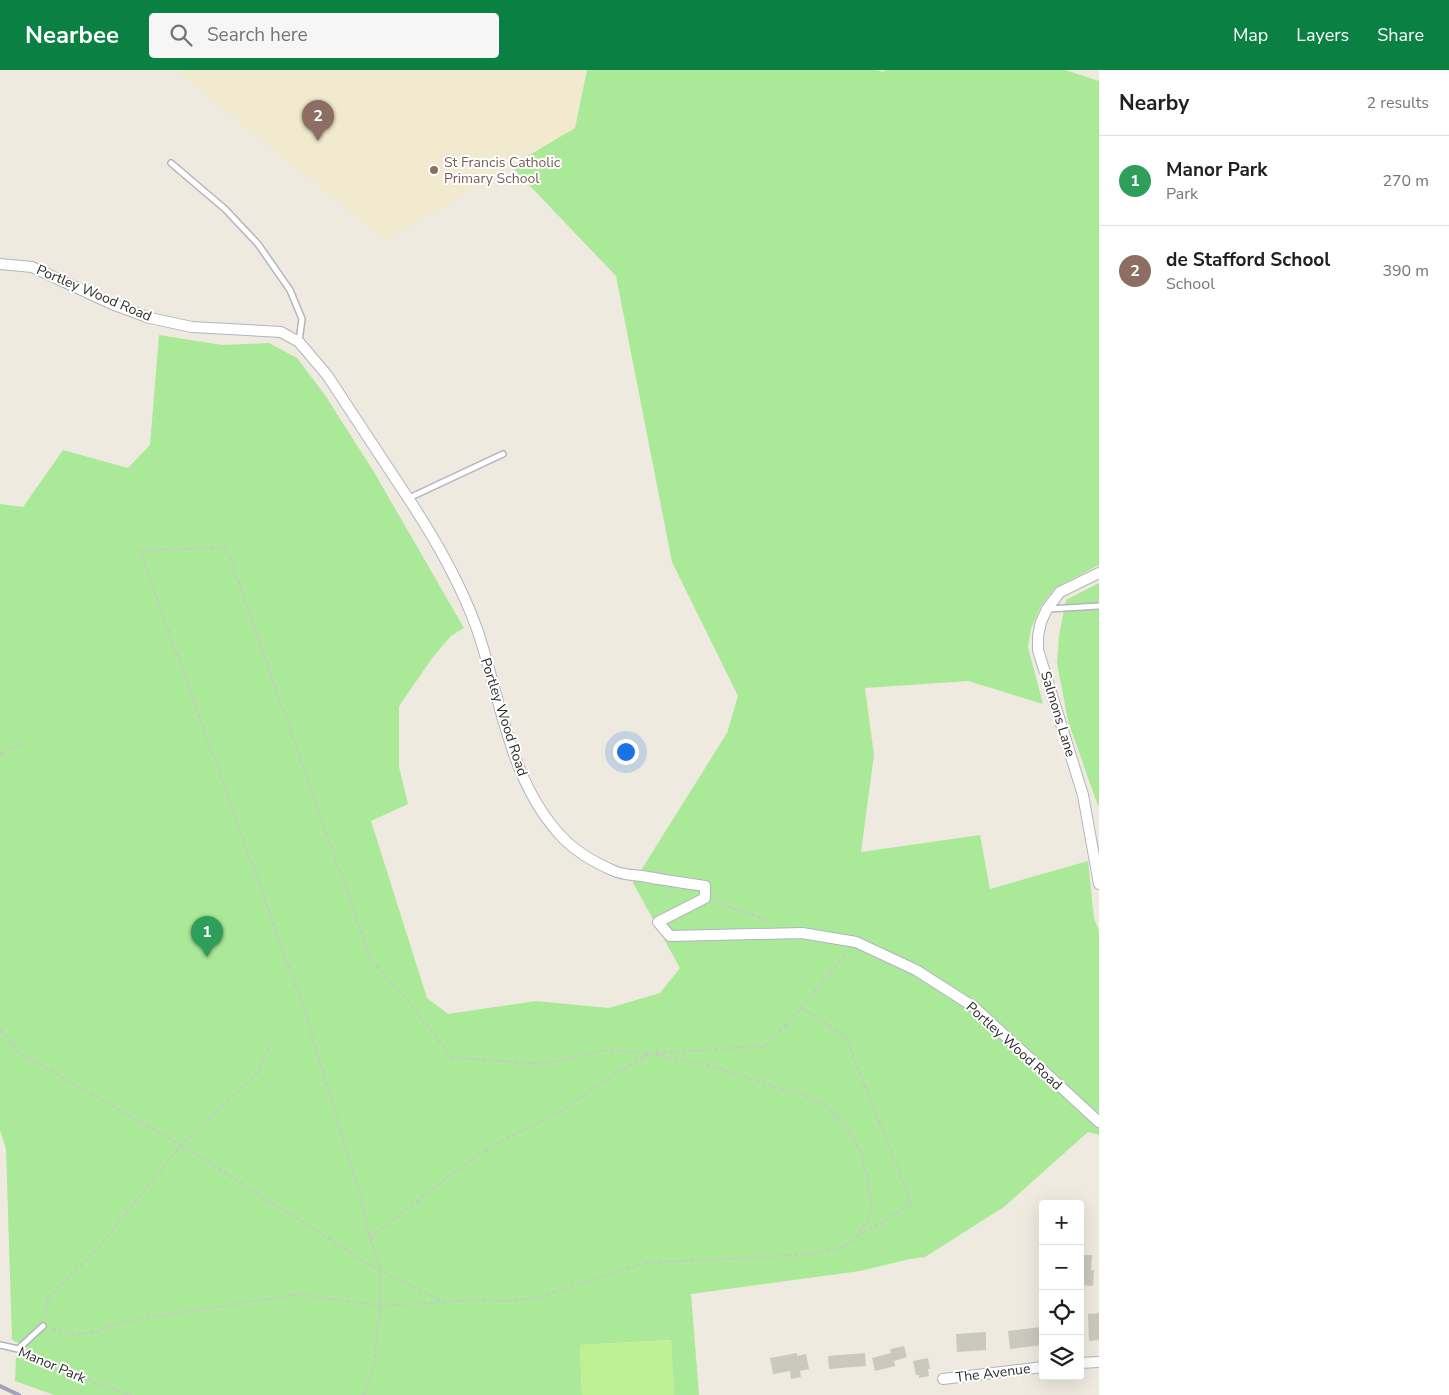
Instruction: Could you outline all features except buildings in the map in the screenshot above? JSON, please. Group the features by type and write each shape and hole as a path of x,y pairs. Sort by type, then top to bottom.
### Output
{"street":[{"name":"Portley Wood Road","path":"0,264 32,267 112,304 150,318 192,327 281,332 299,342 327,375 421,518 454,576 476,628 508,737 526,784 546,818 562,838 581,854 614,872 705,886 705,898 658,922 670,936 802,933 856,942 916,970 974,1007 1099,1122"},
{"name":"Salmons Lane","path":"1099,573 1060,592 1047,609 1041,622 1038,636 1038,650 1083,795 1099,884"},
{"path":"1084,1363 1099,1362"},
{"name":"The Avenue","path":"943,1378 1039,1367"}],"lane":[{"path":"171,163 225,209 258,244 290,290 302,319 299,342"},
{"path":"408,498 503,454"},
{"path":"1047,609 1099,606"},
{"path":"18,1349 43,1326"},
{"name":"Manor Park","path":"0,1345 18,1349"}],"path":[{"path":"364,1395 374,1364 380,1306 380,1263 370,1238 361,1199 306,1012 140,551 226,547 371,960 410,1003 451,1057 543,1064 608,1050 650,1053 766,1046 801,1008 856,942"},
{"path":"0,754 25,742"},
{"path":"705,898 777,924"},
{"path":"272,1044 257,1073 181,1145 96,1250 48,1298 43,1326 75,1335 96,1332 127,1321 300,1294 380,1306 472,1300 508,1301 540,1297 647,1263 814,1254 844,1246 912,1204 845,1036 801,1008"},
{"path":"0,1030 20,1053 181,1145 380,1270 444,1302"},
{"path":"370,1238 454,1172 499,1142 563,1110 611,1076 650,1053 711,1066 805,1096 827,1106 846,1127 859,1148 867,1175 872,1205 869,1218 857,1237"},
{"name":"Manor Park","path":"18,1349 91,1381 131,1395"}],"shaded area":[{"name":"St Francis Catholic Primary School","path":"175,70 587,70 575,128 386,241"}],"green space":[{"path":"587,70 875,70 884,72 885,70 1065,70 1099,81 1099,565 1055,588 1041,606 1031,629 1028,647 1043,704 968,681 865,688 874,755 861,852 980,835 990,889 1088,861 1094,918 1099,931 1099,1135 1088,1132 1004,1207 925,1257 860,1271 691,1294 699,1395 674,1395 671,1340 580,1345 582,1395 54,1395 15,1381 16,1357 28,1347 12,1340 6,1149 0,1130 0,504 23,507 63,450 128,468 150,445 159,335 222,345 269,343 297,358 325,395 374,472 464,628 451,636 433,657 399,706 399,767 408,804 371,821 427,998 448,1014 536,1001 609,1008 660,993 680,968 633,883 727,733 738,696 672,562 616,276 511,166 575,128"},
{"path":"1099,583 1098,806 1068,721 1057,663 1059,635 1066,600"},
{"path":"671,1340 674,1395 582,1395 580,1345"}],"railway":[{"path":"0,1386 19,1395"}],"place":[{"name":"de Stafford School","path":"318,141"},
{"name":"St Francis Catholic Primary School","path":"434,170"},
{"name":"Manor Park","path":"207,957"}]}
